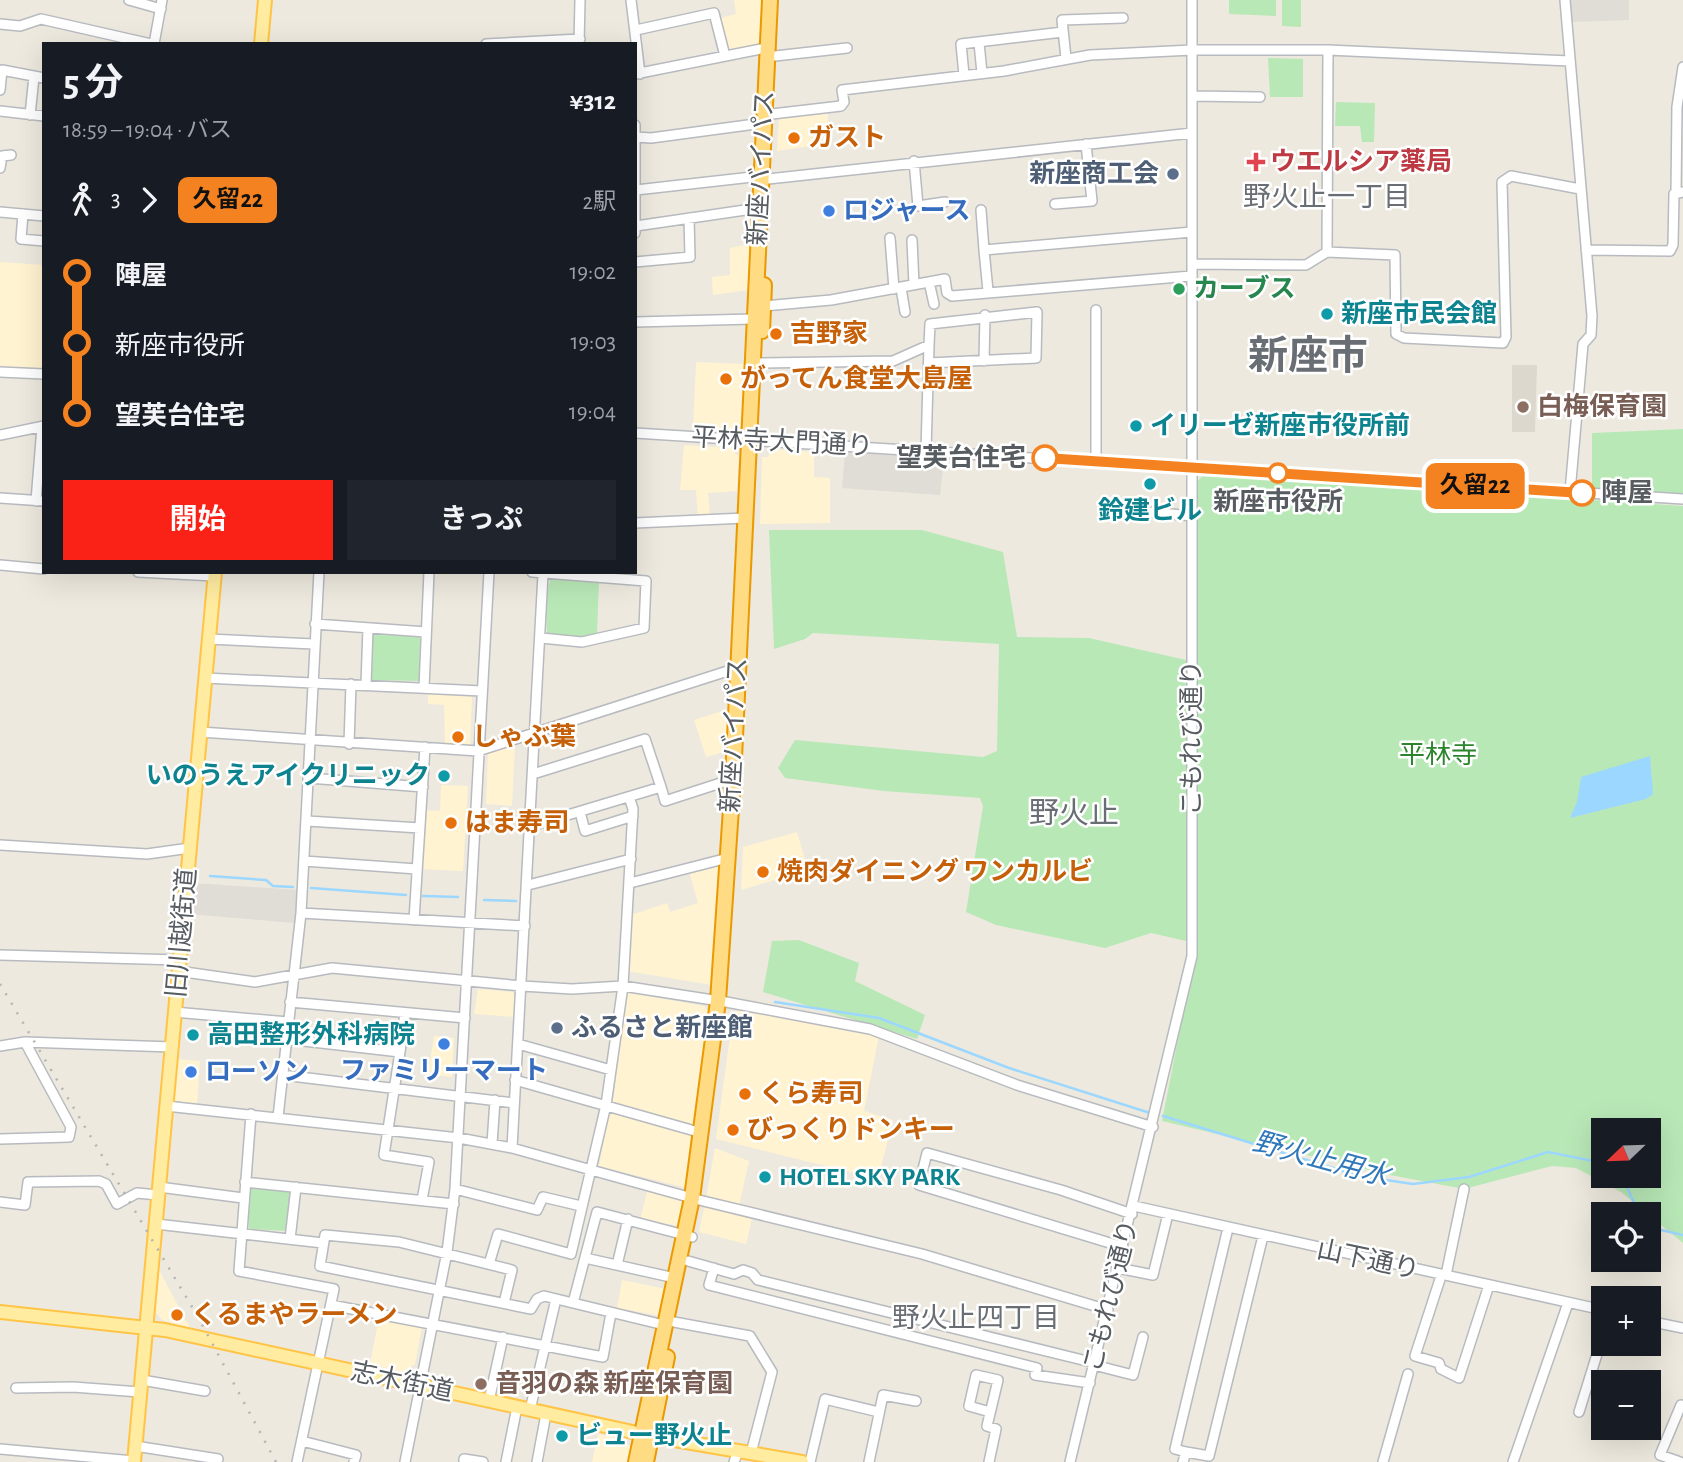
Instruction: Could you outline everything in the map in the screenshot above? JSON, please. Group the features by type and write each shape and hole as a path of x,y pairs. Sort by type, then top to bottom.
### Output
{"highway":[{"name":"新座バイパス","path":"770,0 771,52"},
{"name":"新座バイパス","path":"696,1199 702,1133 722,1002 745,518 764,306 767,119 771,52 778,0"},
{"name":"新座バイパス","path":"636,1462 646,1435 669,1323 675,1278 696,1199 722,1002 752,441 753,319 759,208 765,177"},
{"name":"新座バイパス","path":"669,1323 688,1261 688,1236"},
{"name":"新座バイパス","path":"646,1435 646,1462"}],"main road":[{"path":"261,42 265,0"},
{"name":"旧川越街道","path":"134,1461 215,574"},
{"name":"志木街道","path":"0,1312 147,1327 741,1455 802,1462"}],"street":[{"path":"129,0 162,4 152,42"},
{"path":"555,42 580,41 580,0"},
{"path":"631,0 637,42"},
{"name":"こもれび通り","path":"1070,1462 1133,1210 1192,956 1192,0"},
{"path":"1565,0 1591,335 1583,344 1570,492"},
{"path":"636,30 714,13 725,56"},
{"path":"1066,58 1062,20 1123,18"},
{"path":"0,24 20,26 41,19 143,42"},
{"path":"964,75 961,44 1063,32"},
{"path":"979,43 982,73"},
{"path":"637,52 638,74 725,56 847,48"},
{"path":"637,137 651,138 841,106 844,102 842,90 982,73 1066,58 1192,50 1328,50 1570,61"},
{"path":"1327,252 1328,50"},
{"path":"1586,250 1670,251 1680,193 1677,107 1683,67"},
{"path":"0,90 2,70 39,78 30,115"},
{"path":"1192,96 1260,97"},
{"path":"0,111 42,116"},
{"path":"637,190 1192,133"},
{"path":"1055,204 1092,201 1086,144"},
{"path":"0,168 2,156 10,155"},
{"path":"914,161 918,206 945,202"},
{"path":"1192,264 1306,265 1327,252 1395,255 1396,334 1404,338 1503,343 1506,337 1502,182 1511,176 1580,188"},
{"path":"637,226 759,208"},
{"path":"981,209 988,292"},
{"path":"0,212 42,216"},
{"path":"23,214 21,239 42,240"},
{"path":"637,262 690,257 689,218"},
{"path":"984,250 1192,232"},
{"path":"890,238 905,312"},
{"path":"912,240 914,285"},
{"path":"764,306 831,300 945,279 947,293 952,296 1191,276"},
{"path":"929,282 934,304"},
{"path":"1096,310 1096,461"},
{"path":"926,451 930,324 985,315 1037,312 1036,358 929,363"},
{"path":"984,361 985,315"},
{"path":"637,322 753,319"},
{"path":"760,363 892,360 929,345"},
{"path":"0,372 42,374"},
{"path":"0,435 42,426"},
{"name":"平林寺大門通り","path":"637,433 1683,499"},
{"path":"0,498 40,501 42,451"},
{"path":"1117,509 1193,516"},
{"path":"637,523 745,518"},
{"path":"0,565 42,569"},
{"path":"278,1117 301,913 319,574"},
{"path":"424,688 429,574"},
{"path":"405,1462 440,1291 454,1204 489,574"},
{"path":"512,1147 543,574 646,581 644,628 582,642 541,638"},
{"path":"315,624 426,632"},
{"path":"366,685 368,628"},
{"path":"208,639 314,644"},
{"path":"200,732 478,751 737,667"},
{"path":"205,678 482,691"},
{"path":"349,744 351,684"},
{"path":"533,774 645,740 666,801 733,779"},
{"path":"414,920 425,747"},
{"path":"309,778 423,787"},
{"path":"531,826 660,787"},
{"path":"489,1264 498,1234 571,1254 606,1105 622,986 633,816 629,797"},
{"path":"580,812 585,831 633,816"},
{"path":"307,821 420,828"},
{"path":"0,845 147,854 190,848"},
{"path":"629,883 728,858"},
{"path":"528,885 631,859"},
{"path":"304,861 417,869"},
{"path":"301,913 525,926"},
{"path":"0,954 178,966 255,982 332,968 522,986 572,989 622,986 870,1029 1017,1084 1153,1127"},
{"path":"290,1002 465,1018"},
{"path":"174,1012 288,1022"},
{"path":"405,1013 384,1155 429,1162 422,1200"},
{"path":"286,1039 401,1052"},
{"path":"0,1046 24,1042 172,1047"},
{"path":"0,1139 69,1137 71,1126 24,1042"},
{"path":"518,1044 611,1070"},
{"path":"283,1074 514,1103"},
{"path":"515,1080 702,1133"},
{"path":"492,1144 495,1100"},
{"path":"166,1106 458,1138 512,1147 696,1199 922,1254 1108,1310"},
{"path":"251,1114 239,1271 334,1289 298,1462"},
{"name":"山下通り","path":"1124,1247 919,1185 927,1153 1133,1210 1168,1214 1591,1308"},
{"path":"0,1202 25,1205 28,1182 99,1181 106,1184 117,1204 137,1193 159,1191 243,1198"},
{"path":"245,1182 454,1204"},
{"path":"290,1239 296,1187"},
{"path":"455,1189 537,1210 543,1198 581,1206"},
{"path":"1464,1189 1443,1275 1415,1356 1439,1363 1441,1369 1459,1378 1489,1285"},
{"path":"573,1303 597,1212 688,1236"},
{"path":"1118,1268 1153,1275 1168,1214"},
{"path":"617,1265 628,1219"},
{"path":"156,1224 323,1243"},
{"path":"1228,1228 1175,1449 1185,1457 1209,1456 1262,1236"},
{"path":"503,1303 512,1270 399,1242 325,1236 320,1266 531,1309 537,1299 544,1296 611,1313 750,1336 772,1372 741,1455"},
{"path":"585,1258 675,1278"},
{"path":"688,1261 734,1274 743,1270 758,1280 924,1319 1133,1375 1143,1337"},
{"path":"714,1268 709,1285 1037,1368 1035,1375 1090,1383"},
{"path":"506,1462 545,1346 556,1299"},
{"path":"1513,1462 1568,1303"},
{"path":"331,1306 603,1357 611,1313"},
{"path":"920,1337 924,1319"},
{"path":"1661,1324 1683,1328"},
{"path":"489,1401 503,1338"},
{"path":"1579,1412 1596,1356"},
{"path":"1383,1462 1408,1374"},
{"path":"16,1388 141,1386 205,1391"},
{"path":"869,1462 883,1395 916,1401"},
{"path":"810,1462 825,1399 879,1412"},
{"path":"1679,1462 1660,1455 1681,1405 1683,1406"},
{"path":"989,1462 996,1429 987,1426 990,1412"},
{"path":"537,1462 546,1413"},
{"path":"302,1441 356,1455 354,1462"},
{"path":"135,1446 218,1459"},
{"path":"0,1449 134,1461"},
{"path":"464,1462 464,1459 483,1462"}],"shaded area":[{"path":"734,0 763,0 761,40 757,45 731,51 727,48 720,18 736,14"},
{"path":"1570,0 1629,0 1629,20 1571,22"},
{"path":"827,110 831,143 777,151 779,116"},
{"path":"749,244 749,290 713,295 712,277 730,275 730,248"},
{"path":"0,262 42,265 42,370 0,367"},
{"path":"696,362 745,364 742,425 734,430 693,428"},
{"path":"1512,365 1537,365 1535,432 1512,432"},
{"path":"684,445 731,448 739,457 737,491 708,493 710,517 698,518 696,490 680,490"},
{"path":"769,449 814,452 814,477 830,478 830,523 760,524 762,457 769,457"},
{"path":"845,452 944,459 940,495 842,488"},
{"path":"428,692 472,697 470,747 445,746 444,705 428,704"},
{"path":"729,709 727,751 706,757 694,720"},
{"path":"515,745 512,806 486,804 488,754"},
{"path":"441,785 468,786 463,871 420,869 423,810 440,811"},
{"path":"797,832 808,870 741,890 743,847"},
{"path":"715,864 721,868 712,985 627,971 631,915 667,903 670,912 698,903 689,871"},
{"path":"193,883 298,890 294,923 190,914"},
{"path":"478,989 514,992 515,1017 474,1014"},
{"path":"628,993 704,1006 709,1012 695,1125 613,1102"},
{"path":"740,1009 879,1036 864,1111 893,1120 878,1179 716,1139 733,1014"},
{"path":"434,1036 454,1038 452,1077 428,1074"},
{"path":"177,1059 200,1061 197,1105 173,1100"},
{"path":"612,1112 694,1135 687,1188 599,1166 609,1114"},
{"path":"715,1148 749,1161 739,1206 706,1198"},
{"path":"648,1189 682,1198 684,1201 679,1226 640,1219"},
{"path":"705,1203 753,1214 746,1244 699,1232"},
{"path":"159,1270 190,1328 162,1320 155,1311"},
{"path":"622,1280 666,1289 661,1316 617,1308"},
{"path":"379,1317 422,1327 415,1364 403,1372 370,1364"},
{"path":"598,1434 625,1440 631,1449 628,1462 592,1462"}],"green space":[{"path":"1229,0 1276,0 1276,16 1229,14"},
{"path":"1282,0 1301,0 1301,27 1282,26"},
{"path":"1268,58 1303,59 1303,97 1270,97"},
{"path":"1336,102 1375,103 1374,142 1362,142 1360,126 1335,126"},
{"path":"1683,429 1683,499 1592,494 1592,433"},
{"name":"平林寺","path":"1204,474 1683,506 1683,1243 1661,1225 1661,1202 1633,1202 1614,1188 1661,1188 1661,1118 1591,1118 1591,1176 1576,1168 1552,1166 1464,1189 1390,1175 1162,1121 1196,948 1197,482"},
{"path":"769,530 922,530 1003,552 1017,637 1089,638 1186,660 1186,941 1151,933 1105,948 996,925 966,912 983,806 980,798 884,791 785,778 778,768 795,740 983,757 997,751 999,644 813,633 805,639 774,649"},
{"path":"551,576 599,580 597,634 581,639 547,635 546,598"},
{"path":"373,635 420,636 419,681 372,680"},
{"path":"799,940 859,963 855,981 925,1015 917,1039 763,992 772,941"},
{"path":"251,1185 294,1192 288,1231 249,1229 248,1187"}],"water":[{"path":"1650,756 1653,794 1646,799 1570,818 1577,802 1581,777"}],"waterway":[{"path":"210,876 266,880 273,886 293,887"},
{"path":"311,888 406,895"},
{"path":"423,896 458,897"},
{"path":"484,900 516,901"},
{"name":"野火止用水","path":"775,1002 879,1018 1009,1068 1150,1113"},
{"name":"野火止用水","path":"1163,1116 1359,1176 1413,1184 1469,1177 1548,1152 1591,1161"},
{"name":"野火止用水","path":"1627,1188 1634,1202"},
{"name":"野火止用水","path":"1661,1230 1683,1235"}],"railway":[{"path":"0,984 198,1317 276,1462"}],"bus line":[{"name":"久留22","path":"1045,458 1582,493"}],"place":[{"name":"ガスト","path":"794,138"},
{"name":"ウエルシア薬局","path":"1256,162"},
{"name":"新座商工会","path":"1173,174"},
{"name":"ロジャース","path":"829,211"},
{"name":"カーブス","path":"1179,289"},
{"name":"新座市民会館","path":"1327,314"},
{"name":"吉野家","path":"776,334"},
{"name":"がってん食堂大島屋","path":"726,379"},
{"name":"白梅保育園","path":"1523,407"},
{"name":"イリーゼ新座市役所前","path":"1136,426"},
{"name":"望芙台住宅","path":"1045,458"},
{"name":"新座市役所","path":"1278,473"},
{"name":"鈴建ビル","path":"1150,484"},
{"name":"陣屋","path":"1582,493"},
{"name":"しゃぶ葉","path":"458,737"},
{"name":"いのうえアイクリニック","path":"444,776"},
{"name":"はま寿司","path":"451,823"},
{"name":"焼肉ダイニング ワンカルビ","path":"763,872"},
{"name":"ふるさと新座館","path":"557,1028"},
{"name":"高田整形外科病院","path":"193,1035"},
{"name":"ファミリーマート","path":"444,1044"},
{"name":"ローソン","path":"191,1072"},
{"name":"くら寿司","path":"745,1094"},
{"name":"びっくりドンキー","path":"733,1130"},
{"name":"HOTEL SKY PARK","path":"765,1177"},
{"name":"くるまやラーメン","path":"177,1315"},
{"name":"音羽の森 新座保育園","path":"481,1384"},
{"name":"ビュー野火止","path":"562,1436"}],"district":[{"name":"野火止一丁目","path":"1327,198"},
{"name":"新座市","path":"1308,357"},
{"name":"野火止","path":"1074,814"},
{"name":"野火止四丁目","path":"976,1319"}]}
